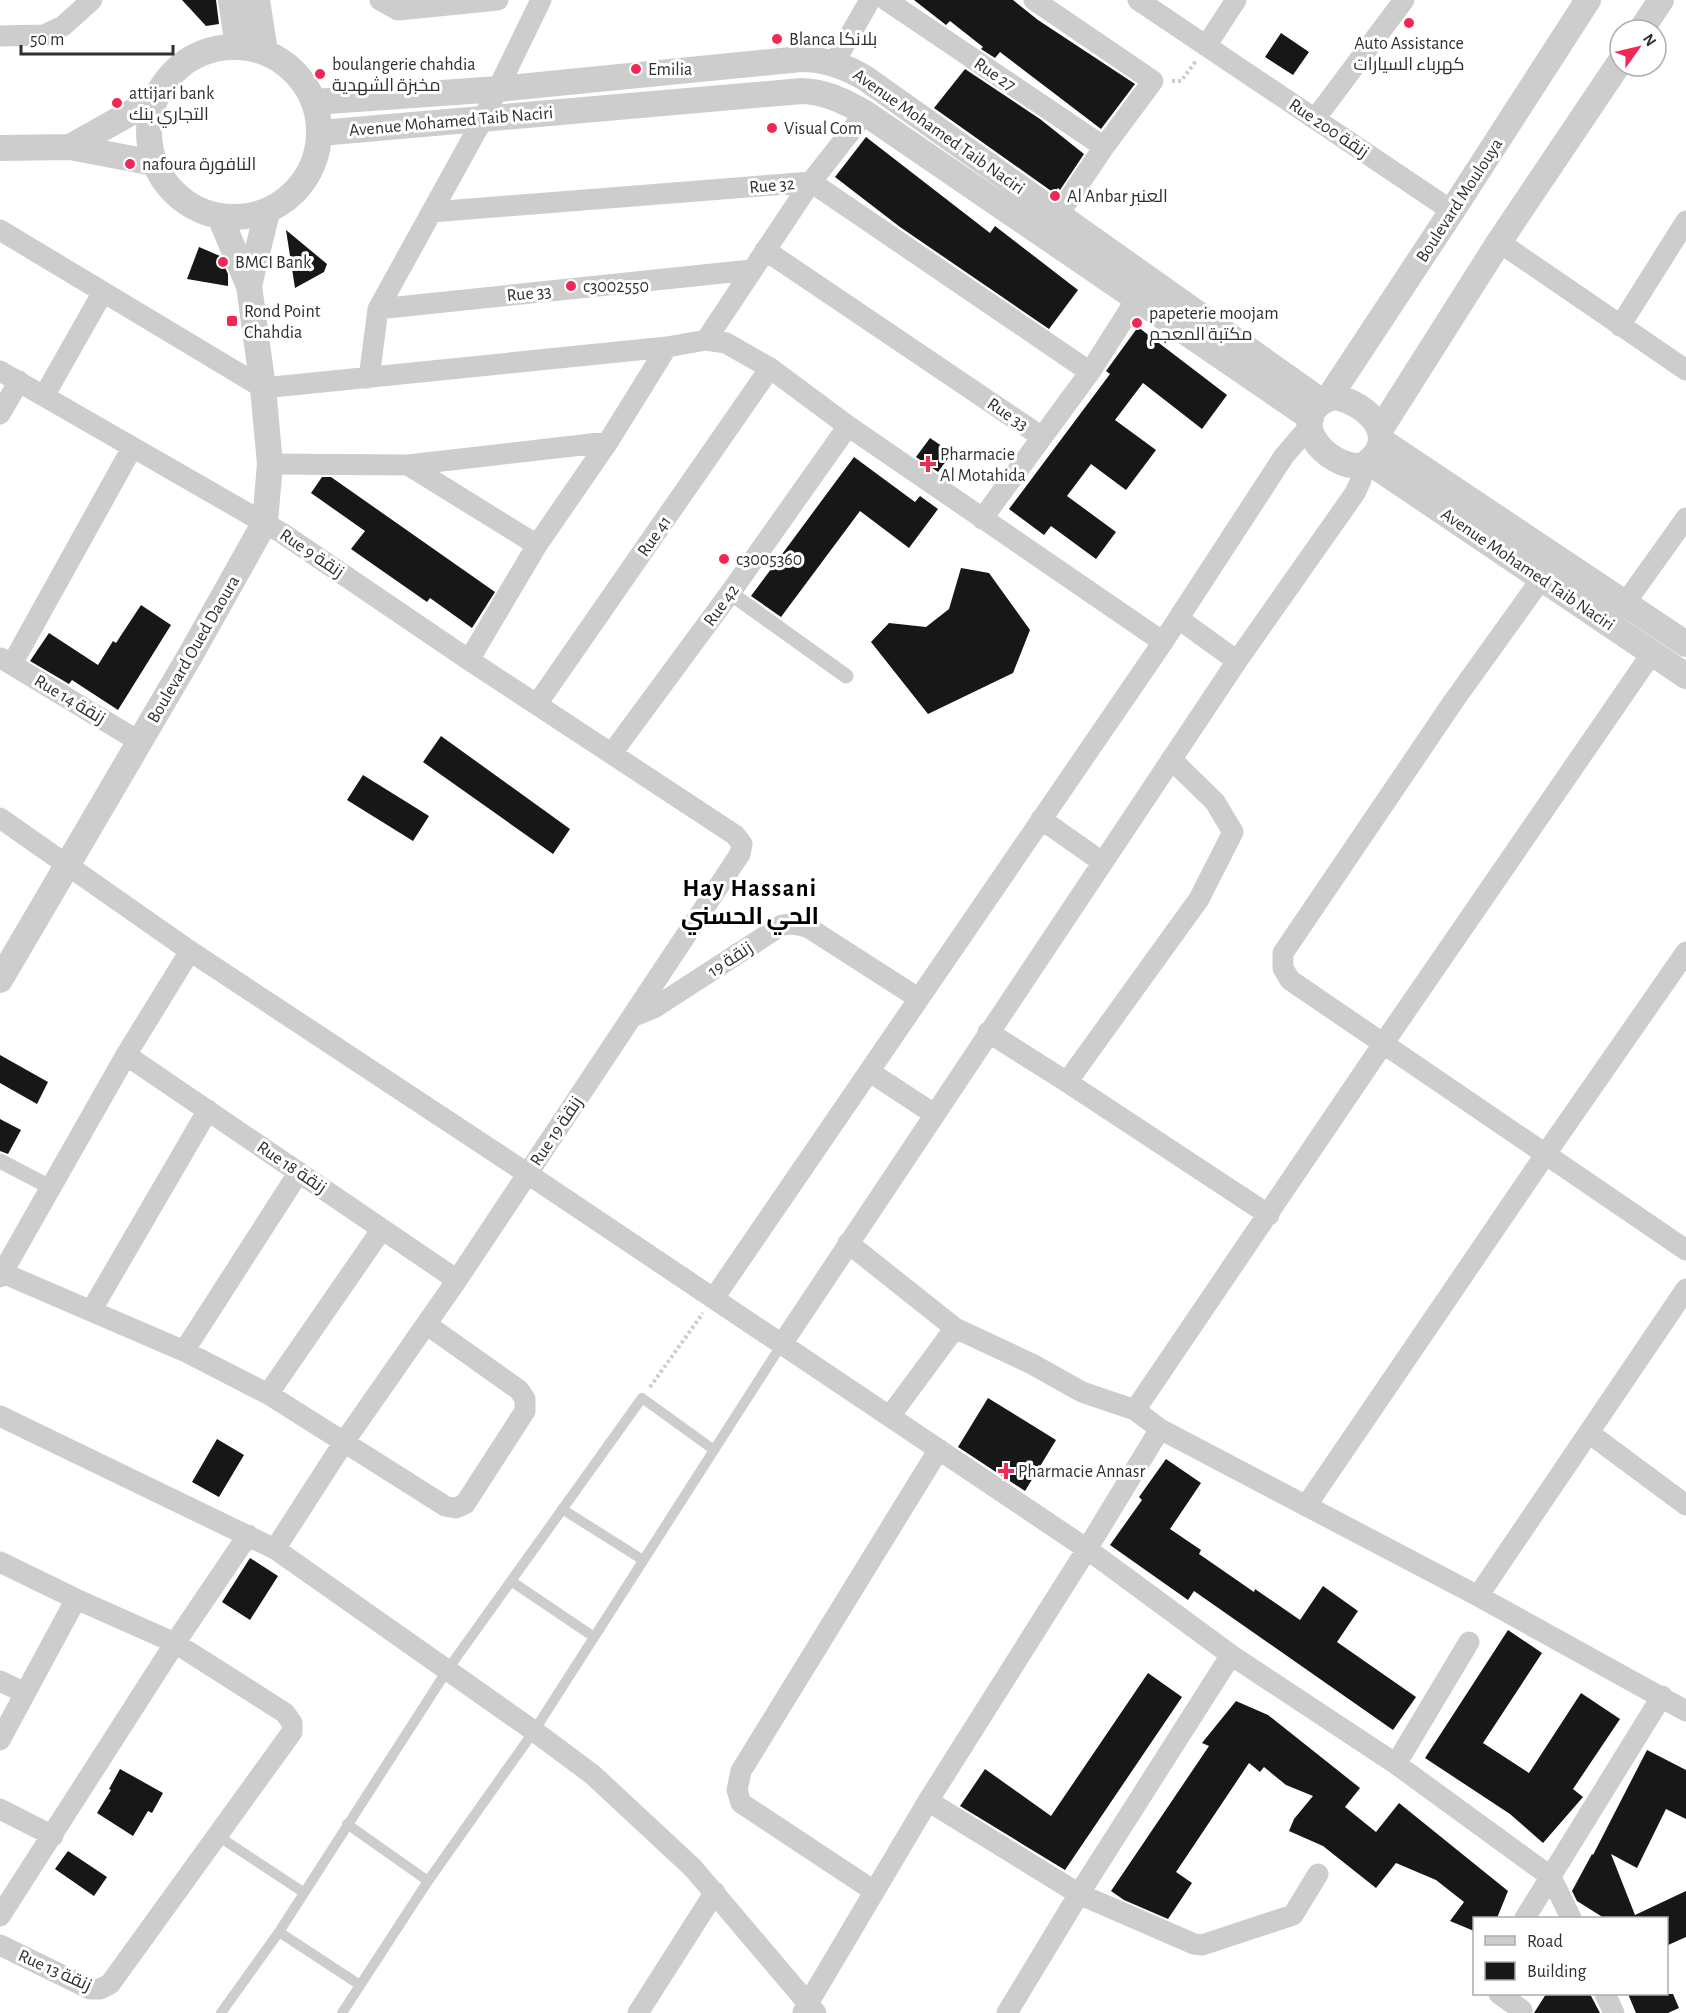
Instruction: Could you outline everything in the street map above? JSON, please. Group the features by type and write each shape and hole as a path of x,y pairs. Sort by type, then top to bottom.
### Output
{"street":[{"path":"0,36 44,35 63,26 92,0"},
{"path":"231,0 238,46"},
{"path":"257,0 265,52"},
{"path":"380,0 398,10 468,1 498,0"},
{"path":"369,378 378,309 483,119 541,0"},
{"path":"834,63 870,0"},
{"name":"Rue 27","path":"886,0 1104,147"},
{"path":"1034,0 1153,81 1058,214"},
{"name":"Rue 200 زنقة","path":"1138,0 1452,211"},
{"path":"1206,46 1236,0"},
{"path":"1315,119 1404,0"},
{"name":"Boulevard Moulouya","path":"1317,411 1452,211 1588,0"},
{"path":"1649,18 1661,0"},
{"path":"238,46 265,52 286,64 303,81 314,102 320,133 316,158 305,180 288,199 267,212 252,216 220,217 199,210 180,198 165,182 154,163 148,131 155,99 175,70 204,52 238,46"},
{"name":"Avenue Mohamed Taib Naciri","path":"314,102 498,89 820,59 848,68 865,78 1058,214 1143,289"},
{"path":"782,1344 1171,759 1355,493 1373,450 1499,242 1609,78"},
{"name":"Avenue Mohamed Taib Naciri","path":"320,133 802,91 819,92 838,98 865,113 1143,289 1317,411"},
{"path":"70,147 155,99"},
{"path":"706,340 811,182 865,113"},
{"path":"0,148 70,147 154,163"},
{"name":"Rue 32","path":"432,212 811,182 1090,372"},
{"name":"Boulevard Oued Daoura","path":"249,286 267,212"},
{"name":"Boulevard Oued Daoura","path":"0,980 140,742 265,522 270,464 263,388 249,286 220,217"},
{"path":"1620,326 1686,220"},
{"path":"0,230 263,388 667,347 706,340 726,343 770,368 848,426 1163,642"},
{"path":"1499,242 1686,370"},
{"name":"Rue 33","path":"765,250 1042,437"},
{"name":"Rue 33","path":"378,309 751,270"},
{"path":"982,519 1090,372 1143,289"},
{"path":"44,396 103,292"},
{"path":"469,660 537,545 608,442 667,347"},
{"name":"Rue 41","path":"537,704 770,368"},
{"name":"Rue 9 زنقة","path":"0,371 265,522 469,660 612,753"},
{"path":"0,414 19,381"},
{"path":"714,1298 1179,619 1284,456 1317,411 1333,397 1345,399 1362,407 1374,419 1373,450"},
{"path":"1317,411 1314,441 1327,454 1343,463 1373,450"},
{"name":"Rue 42","path":"612,753 730,593 848,426"},
{"path":"270,464 408,465 608,442"},
{"path":"6,661 132,448"},
{"name":"Avenue Mohamed Taib Naciri","path":"1373,450 1542,578 1686,676"},
{"name":"Avenue Mohamed Taib Naciri","path":"1373,450 1626,602 1686,644"},
{"path":"408,465 537,545"},
{"path":"1626,602 1686,518"},
{"path":"1542,578 1454,702 1283,953 1283,968 1290,980 1686,1250"},
{"path":"730,593 846,676"},
{"path":"1179,619 1237,661"},
{"path":"1135,1410 1652,653"},
{"name":"Rue 14 زنقة","path":"6,661 140,742"},
{"name":"Rue 19 زنقة","path":"275,1549 740,854 742,844 735,835 612,753"},
{"path":"1067,1082 1199,899 1233,832 1215,802 1171,759"},
{"path":"0,819 190,951 939,1449 1087,1550 1231,1655 1396,1764 1551,1877 1570,1917"},
{"path":"1041,819 1102,862"},
{"name":"19 زنقة","path":"633,1016 654,1008 782,925 792,923 809,928 918,998"},
{"path":"190,951 126,1055 1,1275 184,1351 268,1394 445,1506 456,1508 465,1504 525,1411 525,1399 519,1390 426,1324"},
{"path":"1306,1506 1686,952"},
{"path":"988,1032 1269,1215"},
{"name":"Rue 18 زنقة","path":"126,1055 456,1280"},
{"path":"870,1072 934,1114"},
{"path":"91,1311 208,1110"},
{"path":"0,1161 52,1188"},
{"path":"184,1351 299,1172"},
{"path":"268,1394 382,1229"},
{"path":"848,1243 955,1328 1032,1364 1082,1392 1135,1410 1160,1430 1478,1596 1686,1711"},
{"path":"1478,1596 1686,1289"},
{"path":"890,1416 955,1328"},
{"path":"0,1416 275,1549 534,1731 593,1775 659,1835 715,1892 809,2010 874,1891 928,1801 1160,1430"},
{"path":"1589,1433 1686,1505"},
{"path":"874,1891 741,1803 737,1790 741,1771 939,1449"},
{"path":"0,1916 175,1643 248,1535"},
{"path":"0,1562 175,1643 285,1713 292,1723 292,1732 218,1836"},
{"path":"0,1740 76,1599"},
{"path":"1396,1764 1469,1642"},
{"path":"1007,2013 1079,1894 1231,1655"},
{"path":"0,1681 25,1694"},
{"path":"1526,1917 1662,1696"},
{"path":"928,1801 1079,1894 1187,1943 1202,1945 1293,1915 1318,1874"},
{"path":"0,1809 53,1836"},
{"name":"Rue 13 زنقة","path":"0,1946 90,1989 100,1989 110,1984 218,1836"},
{"path":"638,2013 715,1892"},
{"path":"1500,1995 1522,2010"},
{"path":"1605,1995 1614,2013"}],"lane":[{"path":"342,2013 428,1881 534,1731 782,1344"},
{"path":"221,2013 279,1932 448,1669 642,1398 714,1450"},
{"path":"562,1509 643,1560"},
{"path":"511,1581 594,1637"},
{"path":"347,1824 428,1881"},
{"path":"218,1836 303,1892"},
{"path":"279,1932 360,1985"}],"path":[{"path":"1153,81 1181,81 1206,46"},
{"path":"642,1398 714,1298"}],"building":[{"path":"182,0 216,0 219,24 206,26"},
{"path":"914,0 1013,0 1038,20 1135,84 1101,129 1000,52 995,58 981,49 983,47 950,21 946,25"},
{"path":"1281,33 1309,52 1293,75 1265,57"},
{"path":"965,69 1040,119 1084,154 1060,190 1058,188 1054,193 934,108"},
{"path":"866,137 990,233 995,226 1078,290 1049,329 900,227 835,177"},
{"path":"286,230 327,264 324,272 295,288"},
{"path":"199,247 220,256 228,274 228,286 187,279"},
{"path":"1138,327 1227,395 1202,429 1143,383 1115,420 1156,450 1126,490 1091,464 1067,496 1116,532 1096,559 1051,526 1044,535 1009,509 1110,374 1106,371"},
{"path":"930,438 952,453 938,472 916,457"},
{"path":"854,457 915,502 920,496 938,509 909,548 860,511 781,617 751,596"},
{"path":"322,477 331,477 495,592 472,628 430,598 427,602 351,549 365,531 311,493"},
{"path":"961,568 989,573 1030,630 1013,673 928,714 871,642 889,623 926,627 949,609"},
{"path":"141,605 171,625 118,710 72,680 69,684 30,661 49,633 98,665 113,641 116,643"},
{"path":"441,736 570,829 553,854 423,762"},
{"path":"363,775 429,816 413,841 347,800"},
{"path":"0,1055 48,1082 37,1104 0,1083"},
{"path":"0,1119 21,1130 8,1154 0,1151"},
{"path":"988,1398 1056,1440 1025,1491 958,1447"},
{"path":"217,1439 244,1455 219,1497 192,1482"},
{"path":"1166,1459 1201,1483 1170,1529 1201,1550 1199,1554 1300,1620 1323,1586 1358,1611 1337,1642 1416,1697 1393,1730 1194,1591 1188,1600 1110,1545 1142,1500 1139,1497"},
{"path":"250,1558 278,1576 250,1620 222,1602"},
{"path":"1508,1630 1542,1653 1483,1743 1529,1773 1581,1693 1620,1719 1573,1789 1583,1797 1543,1843 1510,1814 1425,1758"},
{"path":"1148,1673 1182,1697 1065,1870 960,1806 985,1769 1051,1816"},
{"path":"1236,1701 1268,1715 1360,1788 1345,1807 1376,1832 1399,1803 1508,1891 1497,1917 1473,1917 1473,1931 1450,1921 1464,1902 1436,1880 1396,1863 1376,1888 1323,1846 1289,1831 1294,1819 1313,1796 1286,1785 1264,1767 1260,1772 1249,1763 1176,1872 1192,1883 1168,1919 1124,1900 1111,1891 1209,1746 1202,1743"},
{"path":"1647,1750 1686,1770 1686,1819 1666,1809 1637,1868 1611,1854 1635,1915 1686,1891 1686,1937 1668,1945 1668,1917 1602,1917 1577,1901 1572,1891"},
{"path":"120,1769 163,1793 152,1813 148,1811 133,1836 97,1813"},
{"path":"68,1851 107,1877 94,1896 55,1869"},
{"path":"1673,1994 1679,2008 1668,2013 1636,2013 1628,1995"},
{"path":"1545,1995 1591,1995 1600,2013 1534,2013"}],"place":[{"name":"Auto Assistance كهرباء السيارات","path":"1409,23"},
{"name":"Blanca بلانكا","path":"777,39"},
{"name":"Emilia","path":"636,69"},
{"name":"boulangerie chahdia مخبزة الشهدية","path":"320,74"},
{"name":"attijari bank التجاري بنك","path":"117,103"},
{"name":"Visual Com","path":"772,128"},
{"name":"nafoura النافورة","path":"130,164"},
{"name":"Al Anbar العنبر","path":"1055,196"},
{"name":"BMCI Bank","path":"223,262"},
{"name":"c3002550","path":"571,286"},
{"name":"Rond Point Chahdia","path":"232,321"},
{"name":"papeterie moojam مكتبة المعجم","path":"1137,323"},
{"name":"Pharmacie Al Motahida","path":"928,464"},
{"name":"c3005360","path":"724,559"},
{"name":"Pharmacie Annasr","path":"1006,1471"}],"district":[{"name":"Hay Hassani الحي الحسني","path":"750,902"}]}
